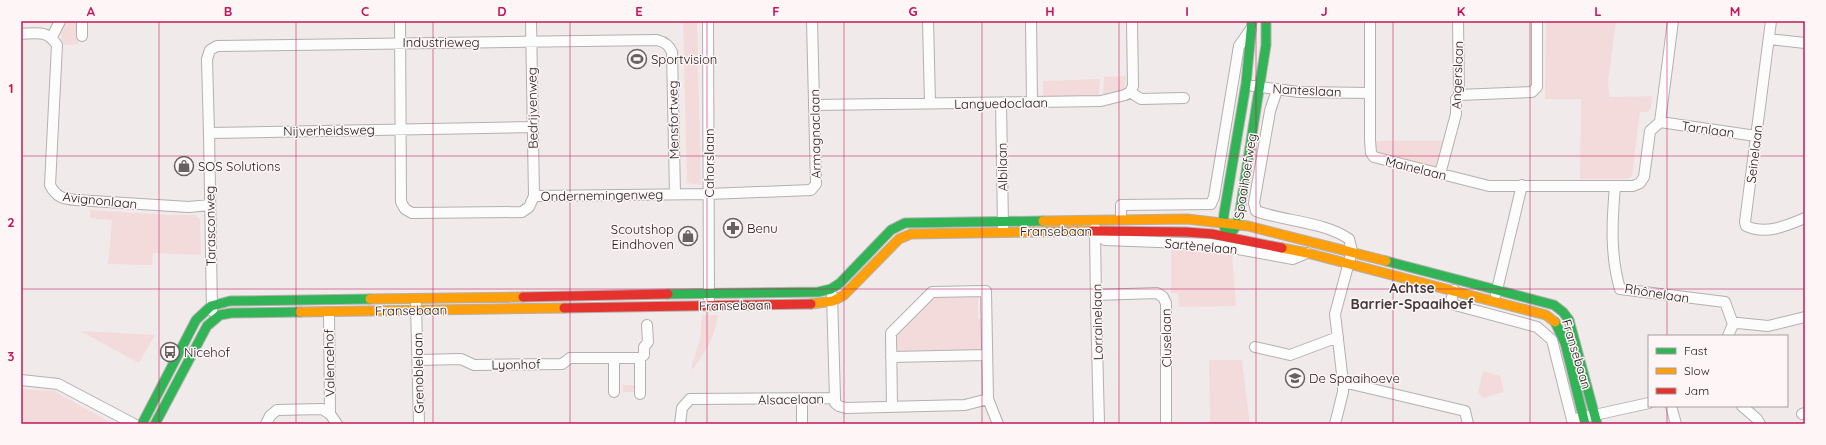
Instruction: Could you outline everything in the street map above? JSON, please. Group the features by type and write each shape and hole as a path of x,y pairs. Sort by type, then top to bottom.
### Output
{"street":[{"path":"21,34 45,33 52,37 60,21"},
{"path":"82,21 82,36"},
{"name":"Ondernemingenweg","path":"400,21 401,202 405,209 412,213 522,212 529,207 534,196 709,194"},
{"name":"Bedrijvenweg","path":"531,21 534,196"},
{"name":"Cahorslaan","path":"708,21 710,305"},
{"name":"Armagnaclaan","path":"709,194 811,190 814,188 816,184 812,21"},
{"path":"928,21 930,103"},
{"path":"1031,21 1032,102"},
{"path":"1132,21 1133,86 1130,92 1141,99 1184,98"},
{"name":"Spaaihoefweg","path":"1252,24 1246,84 1223,223 1228,236 1237,225 1266,45 1266,21"},
{"name":"Mainelaan","path":"1370,21 1371,153 1374,157 1489,186 1633,186 1640,183 1644,177 1650,131 1660,122 1674,21"},
{"name":"Angerslaan","path":"1440,174 1456,114 1456,99 1459,95 1458,21"},
{"path":"1459,95 1532,92 1538,87 1537,21"},
{"name":"Seinelaan","path":"1771,21 1745,222 1746,226 1754,230 1770,230 1786,227 1805,218"},
{"name":"Spaaihoefweg","path":"1121,219 1121,205 1211,204 1214,197 1239,46 1252,24"},
{"name":"Avignonlaan","path":"52,37 57,45 50,185 54,194 62,198 84,201 189,207 210,205"},
{"path":"1769,39 1805,43"},
{"name":"Industrieweg","path":"209,133 207,59 210,50 217,46 400,42 657,40 664,42 670,47"},
{"name":"Mensfortweg","path":"670,47 672,52 675,194"},
{"name":"Nanteslaan","path":"1246,84 1277,90 1299,92 1370,93"},
{"name":"Spaaihoefweg","path":"1277,90 1270,111 1254,203 1256,211 1342,234 1349,239 1352,252"},
{"name":"Languedoclaan","path":"814,105 1101,101 1125,95 1130,92"},
{"name":"Albilaan","path":"1001,103 1003,232"},
{"name":"Tarnlaan","path":"1660,122 1756,136"},
{"name":"Nijverheidsweg","path":"209,133 400,128 532,128"},
{"name":"Tarasconweg","path":"209,133 211,306 213,320"},
{"path":"1494,301 1522,185"},
{"name":"Rhônelaan","path":"1615,186 1612,218 1613,262 1620,289 1725,302 1733,324"},
{"name":"Fransebaan","path":"142,424 196,320 203,311 211,306 230,301 818,292 831,290 840,283 891,230 904,223 1121,219 1187,219 1248,226 1497,289 1554,305 1563,312 1569,320 1596,419"},
{"name":"Lorrainelaan","path":"1095,220 1100,424"},
{"name":"Fransebaan","path":"213,320 220,315 231,313 818,304 833,301 844,295 899,239 911,234 1095,231 1186,232 1228,236 1307,254 1454,290 1546,315 1554,320 1566,343 1584,421 1572,420 1552,340 1537,327 1455,305 1451,301 1454,290"},
{"name":"Sartènelaan","path":"1095,231 1105,240 1210,244 1293,259 1307,254"},
{"path":"1335,424 1343,392 1343,382 1335,314 1352,252"},
{"name":"Alsacelaan","path":"680,424 682,408 690,400 835,398 833,301 831,290"},
{"path":"892,407 891,333 932,292 990,291 987,356 988,399 998,424"},
{"name":"Cluselaan","path":"1096,295 1157,293 1163,296 1166,304 1166,424"},
{"name":"Grenoblelaan","path":"416,299 419,424"},
{"name":"Valencehof","path":"329,312 330,414"},
{"path":"155,424 202,334 213,320"},
{"path":"1728,335 1733,324 1738,323 1768,326 1804,320"},
{"path":"640,394 640,358 644,355 644,347 648,342 647,325"},
{"path":"1255,347 1290,354 1338,337"},
{"path":"891,357 987,356"},
{"name":"Lyonhof","path":"418,360 461,359 474,365 562,364 570,358 640,358"},
{"path":"614,358 614,392"},
{"path":"21,380 58,384 134,424"},
{"path":"1343,382 1465,411 1468,424"},
{"path":"835,398 835,402 839,406 846,408 965,405 988,399"},
{"path":"802,399 802,424"},
{"path":"1584,421 1596,419 1648,403"},
{"path":"1671,407 1676,424"},
{"path":"1743,407 1757,419 1760,424"},
{"path":"266,424 270,416 277,410 322,409 330,414 337,424"}],"shaded area":[{"path":"683,21 697,21 701,185 687,183"},
{"path":"1546,21 1616,21 1608,83 1610,97 1652,96 1651,108 1648,112 1640,112 1632,176 1628,179 1580,179 1581,99 1545,99"},
{"path":"67,22 76,22 79,26 78,44 64,45 61,37 62,30"},
{"path":"1104,77 1126,77 1124,91 1105,95 1103,94"},
{"path":"1100,79 1099,96 1043,97 1043,81"},
{"path":"1376,141 1445,141 1440,164 1435,168 1381,154 1376,150"},
{"path":"90,210 169,215 195,215 200,219 201,255 153,253 152,265 108,264 112,220 90,218"},
{"path":"1171,249 1232,254 1236,306 1179,307 1178,294 1171,293"},
{"path":"931,296 978,296 978,319 983,319 983,350 895,353 901,328"},
{"path":"702,315 718,315 717,323 709,344 693,369 691,368 700,339"},
{"path":"80,331 155,335 139,363"},
{"path":"1209,360 1242,360 1250,424 1210,424"},
{"path":"1483,371 1500,376 1504,392 1483,398 1478,392"},
{"path":"623,385 637,385 637,390 635,392 623,392"},
{"path":"21,389 54,391 113,424 21,424"}],"traffic: fast":[{"path":"1226,232 1223,223 1224,214 1246,84 1252,21"},
{"path":"1232,232 1237,225 1240,211 1266,45 1266,21"},
{"path":"668,294 818,292 831,289 840,283 891,230 905,223 1043,221"},
{"path":"1386,261 1554,305 1563,312 1569,320 1597,424"},
{"path":"142,424 196,320 211,306 230,301 370,299"},
{"path":"155,424 207,326 220,315 231,313 300,312"},
{"path":"1555,322 1565,343 1585,424"}],"traffic: slow":[{"path":"1043,221 1187,219 1248,226 1386,261"},
{"path":"811,304 833,301 844,295 899,239 911,234 1092,231"},
{"path":"1282,248 1307,253 1546,315 1555,322"},
{"path":"370,299 523,297"},
{"path":"300,312 564,308"}],"traffic: jam":[{"path":"1092,231 1186,232 1212,234 1282,248"},
{"path":"523,297 668,294"},
{"path":"564,308 811,304"}],"place":[{"name":"Sportvision","path":"637,59"},
{"name":"SOS Solutions","path":"184,166"},
{"name":"Benu","path":"733,228"},
{"name":"Scoutshop Eindhoven","path":"688,236"},
{"name":"Nicehof","path":"170,352"},
{"name":"De Spaaihoeve","path":"1295,378"}],"district":[{"name":"Achtse Barrier-Spaaihoef","path":"1412,296"}]}
